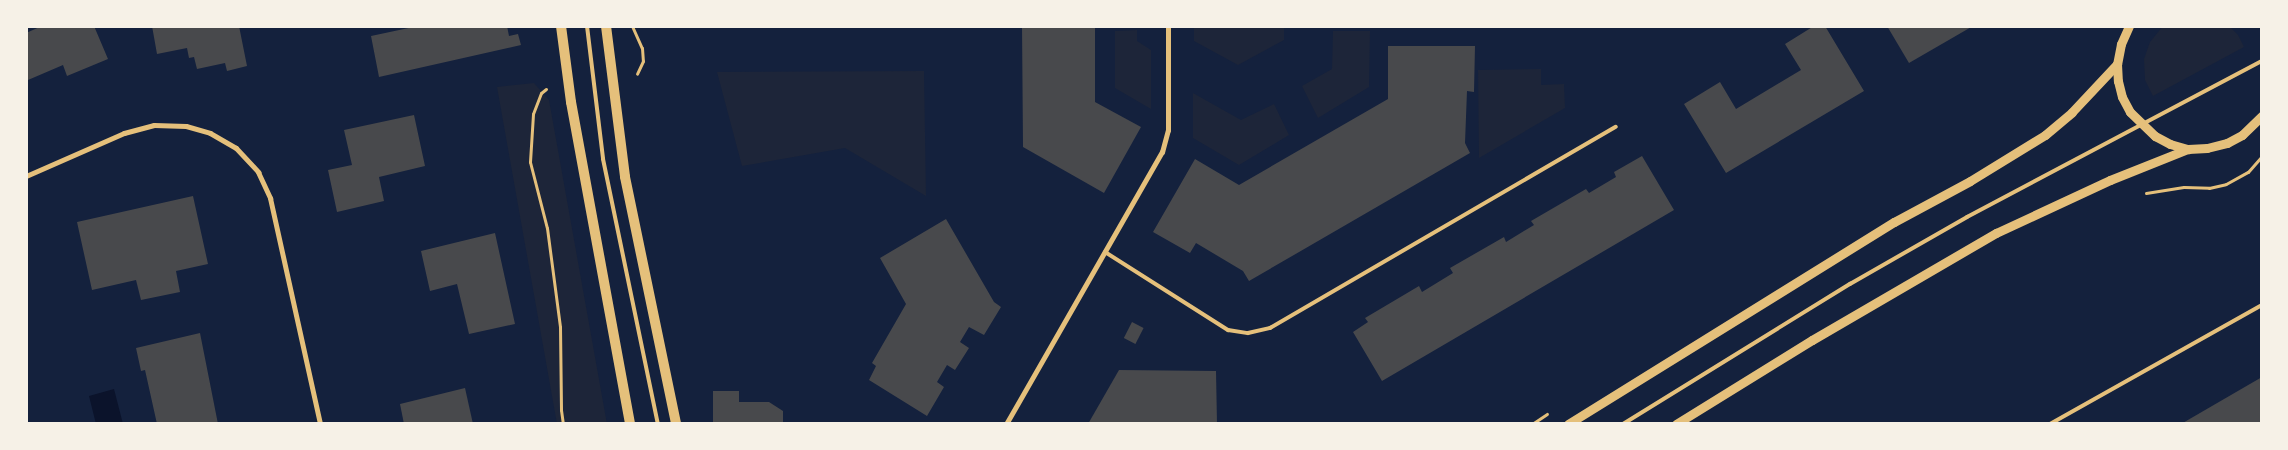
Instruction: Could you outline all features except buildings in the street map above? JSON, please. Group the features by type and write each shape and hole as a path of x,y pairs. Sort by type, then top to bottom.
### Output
{"main road":[{"path":"561,26 567,82 630,424"},
{"path":"606,26 625,177 676,424"}],"street":[{"path":"1006,424 1162,152 1168,130 1168,26"},
{"path":"2129,26 2121,44 2117,64 2118,81 2122,97 2130,112 2154,136 2170,144 2188,149 2208,148 2227,143 2242,136 2262,116"},
{"path":"1568,424 1894,222 1970,181 2045,135 2072,112 2117,64"},
{"path":"26,176 124,132 154,125 186,126 210,133 236,148 258,172 270,198 320,424"},
{"path":"1676,424 1812,340 1996,233 2110,180 2188,149"}],"lane":[{"path":"587,26 603,159 658,424"},
{"path":"1623,424 1850,284 1967,217 2262,61"},
{"path":"1105,252 1228,330 1248,333 1270,328 1616,127"},
{"path":"2050,424 2262,305"}],"path":[{"path":"563,424 561,410 560,327 547,228 530,162 533,114 541,93 552,85 567,82"},
{"path":"2138,195 2162,189 2209,188 2226,184 2248,172 2262,156"}],"shaded area":[{"path":"1194,26 1284,26 1284,40 1238,65 1194,41"},
{"path":"2163,26 2229,26 2238,35 2244,47 2153,96 2145,80 2144,59 2150,42"},
{"path":"1137,30 1137,41 1151,50 1151,109 1115,88 1115,31"},
{"path":"1333,31 1370,31 1369,87 1318,118 1302,86 1332,69"},
{"path":"1541,69 1541,85 1564,84 1565,108 1479,158 1478,70"},
{"path":"924,71 926,196 845,148 742,166 717,72"},
{"path":"534,83 549,100 607,424 557,424 497,87"},
{"path":"1193,93 1241,120 1274,104 1289,135 1239,165 1193,138"},
{"path":"114,389 123,424 96,424 89,396"}]}
